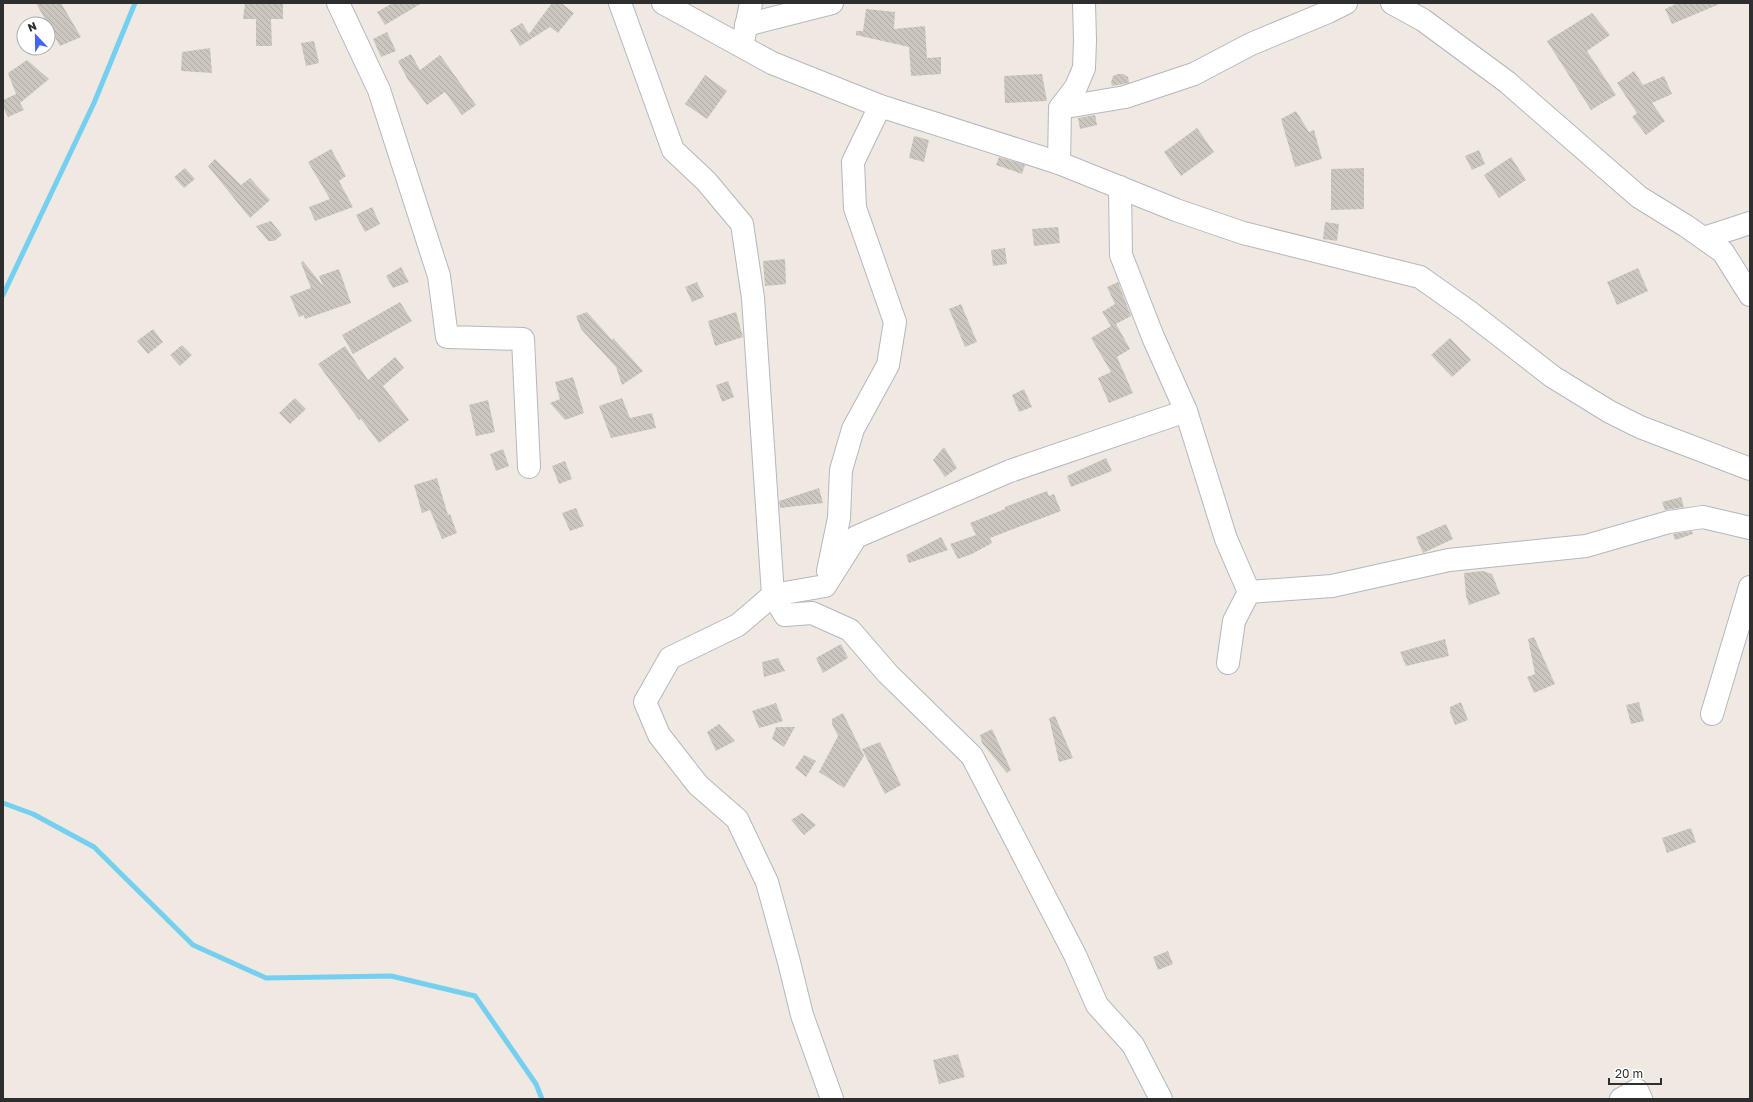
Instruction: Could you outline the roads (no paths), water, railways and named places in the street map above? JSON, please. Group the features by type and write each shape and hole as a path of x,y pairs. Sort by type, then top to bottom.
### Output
{"street":[{"path":"338,3 379,90 386,111 439,276 447,337 523,339 529,467"},
{"path":"620,3 673,150 706,180 742,224 754,298 773,595 785,615 812,613 850,630 888,674 972,756 1075,955 1097,1005 1133,1045 1161,1099"},
{"path":"663,3 772,63 880,106 1060,163 1176,210 1243,233 1420,277 1468,311 1553,377 1610,412 1640,427 1750,470"},
{"path":"742,46 751,3"},
{"path":"746,25 832,3"},
{"path":"1060,163 1060,108 1076,86 1084,68 1084,3"},
{"path":"1060,108 1124,97 1194,74 1251,44 1346,3"},
{"path":"1392,3 1422,20 1507,82 1639,197 1724,252 1750,295"},
{"path":"825,586 839,518 841,470 854,430 888,365 895,322 855,208 853,162 880,106"},
{"path":"1120,187 1121,255 1153,337 1186,411 1226,539 1249,592"},
{"path":"1704,238 1750,223"},
{"path":"832,1099 802,1015 789,962 766,882 737,819 698,785 659,735 645,702 670,658 738,625 773,595 825,586 856,537 1010,471 1186,411"},
{"path":"1249,592 1332,586 1449,560 1586,546 1669,522 1703,517 1750,528"},
{"path":"1712,714 1750,586"},
{"path":"1228,663 1234,621 1249,592"},
{"path":"1621,1099 1637,1090 1640,1099"}],"waterway":[{"path":"3,295 94,103 135,3"},
{"path":"3,803 33,814 94,847 193,945 266,978 391,976 475,996 536,1084 542,1099"}]}
